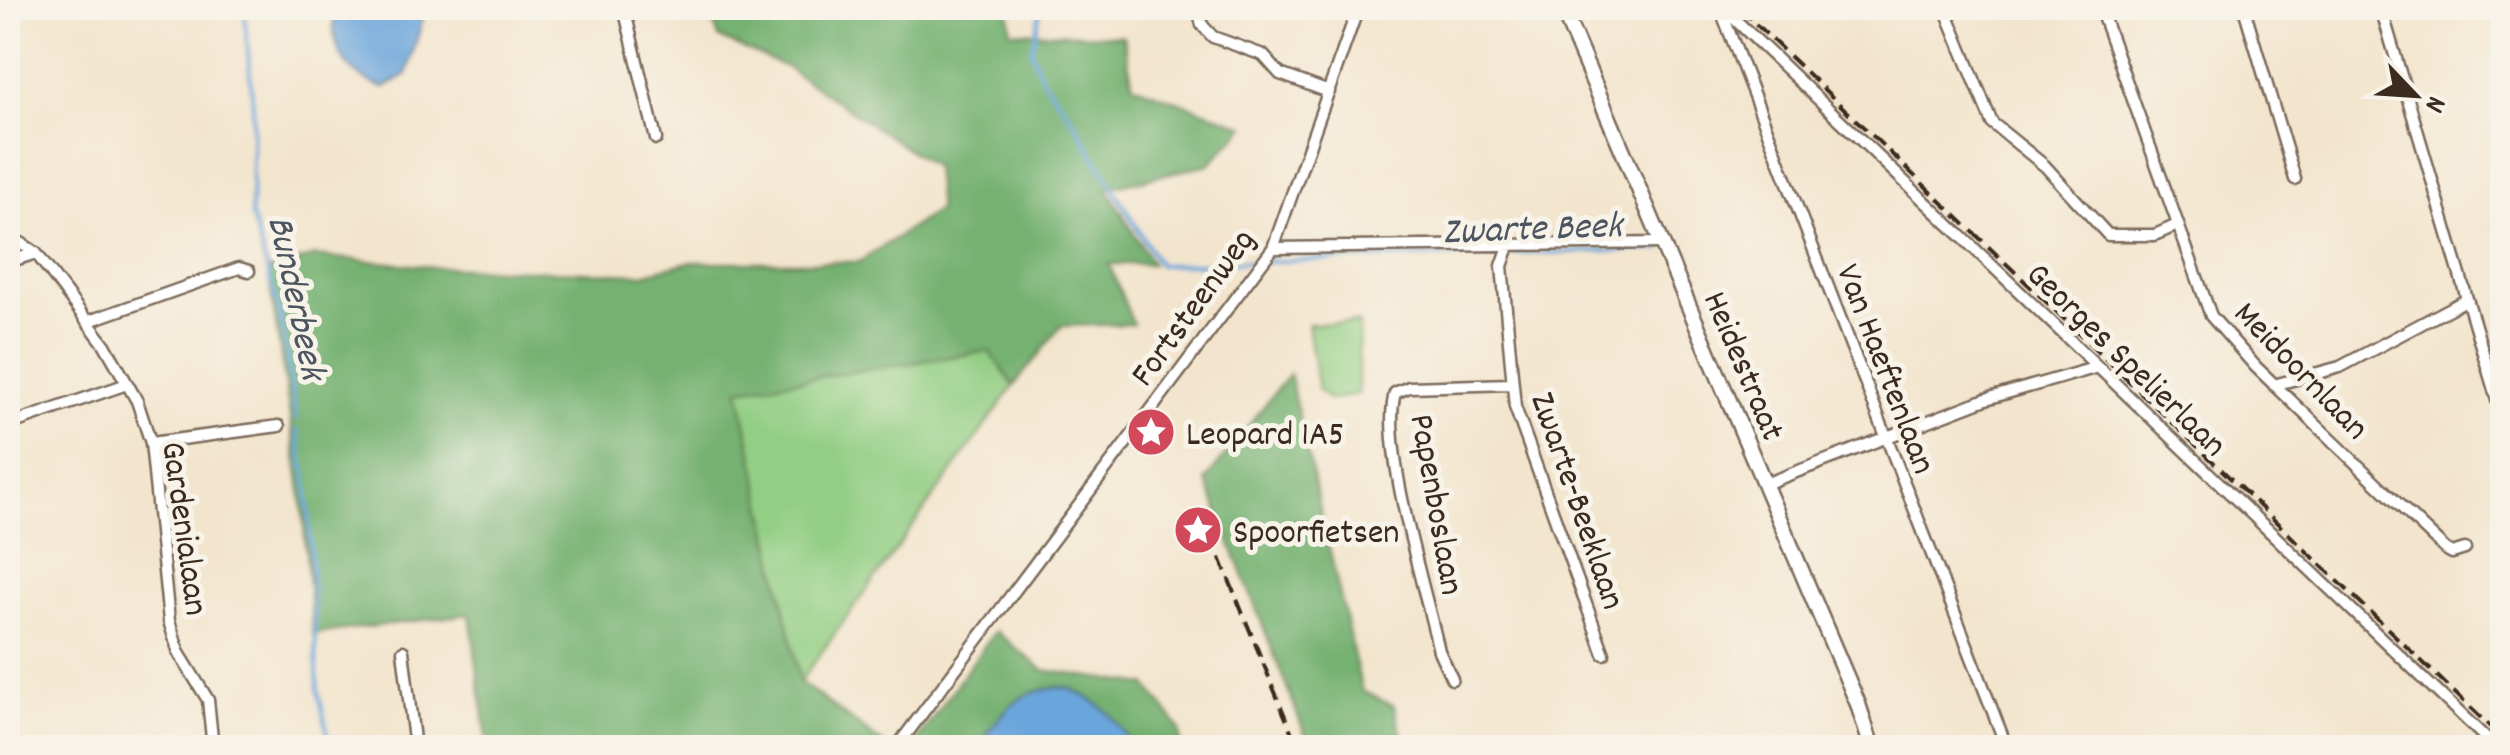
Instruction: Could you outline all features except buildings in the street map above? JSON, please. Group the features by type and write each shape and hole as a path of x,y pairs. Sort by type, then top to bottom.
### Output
{"street":[{"path":"624,8 656,139"},
{"path":"1198,8 1202,25 1213,37 1264,55 1280,74 1329,92"},
{"name":"Fortsteenweg","path":"896,748 1272,248 1358,8"},
{"name":"Heidestraat","path":"1562,8 1765,484 1872,748"},
{"name":"Georges Spelierlaan","path":"1721,8 2496,748"},
{"name":"Van Haeftenlaan","path":"1721,8 2007,748"},
{"path":"1944,8 1992,122 2046,166 2108,235 2154,234 2177,226"},
{"name":"Meidoornlaan","path":"2100,8 2212,316 2274,385 2445,549 2452,554 2464,549"},
{"path":"2244,8 2295,179"},
{"path":"2382,8 2502,418"},
{"path":"1272,248 1661,242"},
{"path":"8,245 21,243 36,253"},
{"name":"Zwarte-Beeklaan","path":"1510,243 1502,266 1515,407 1604,654"},
{"path":"8,262 36,253"},
{"name":"Gardenialaan","path":"36,253 89,321 127,384 151,443 169,621 179,653 208,700 213,748"},
{"path":"89,321 239,268 249,271"},
{"path":"2274,385 2340,367 2466,300"},
{"path":"1765,484 1986,399 2098,368"},
{"path":"8,425 127,384"},
{"name":"Papenboslaan","path":"1452,678 1439,651 1396,459 1393,402 1396,393 1409,387 1512,384"},
{"path":"151,443 279,426"},
{"path":"403,651 415,748"}],"green space":[{"path":"709,8 1009,8 1011,31 1123,36 1133,85 1246,126 1209,164 1107,188 1152,264 1109,264 1133,324 1061,326 1014,386 989,351 739,389 800,682 887,747 488,747 470,614 313,634 301,489 268,271 314,256 433,267 642,274 689,262 859,262 938,210 934,167 786,67 719,38"},
{"path":"1359,323 1358,394 1330,400 1318,390 1308,324"},
{"path":"989,351 1014,386 800,682 739,389"},
{"path":"1289,374 1362,691 1394,706 1405,747 1310,747 1206,480"},
{"path":"995,631 1043,670 1147,685 1179,728 1181,747 911,748"}],"water":[{"path":"334,8 426,8 407,74 384,88 350,67 334,36"},
{"path":"1066,687 1105,710 1132,747 978,747 996,722 1023,697"}],"waterway":[{"name":"Bunderbeek","path":"244,8 253,106 251,215 280,314 296,419"},
{"name":"Zwarte Beek","path":"1041,8 1031,52 1042,79 1071,117 1159,265 1501,254"},
{"name":"Zwarte Beek","path":"1511,254 1661,249"},
{"name":"Bunderbeek","path":"297,430 307,484 318,690 331,748"}],"railway":[{"path":"1739,8 2502,738"},
{"path":"1211,536 1298,748"}],"place":[{"name":"Leopard 1A5","path":"1151,432"},
{"name":"Spoorfietsen","path":"1198,530"}]}
